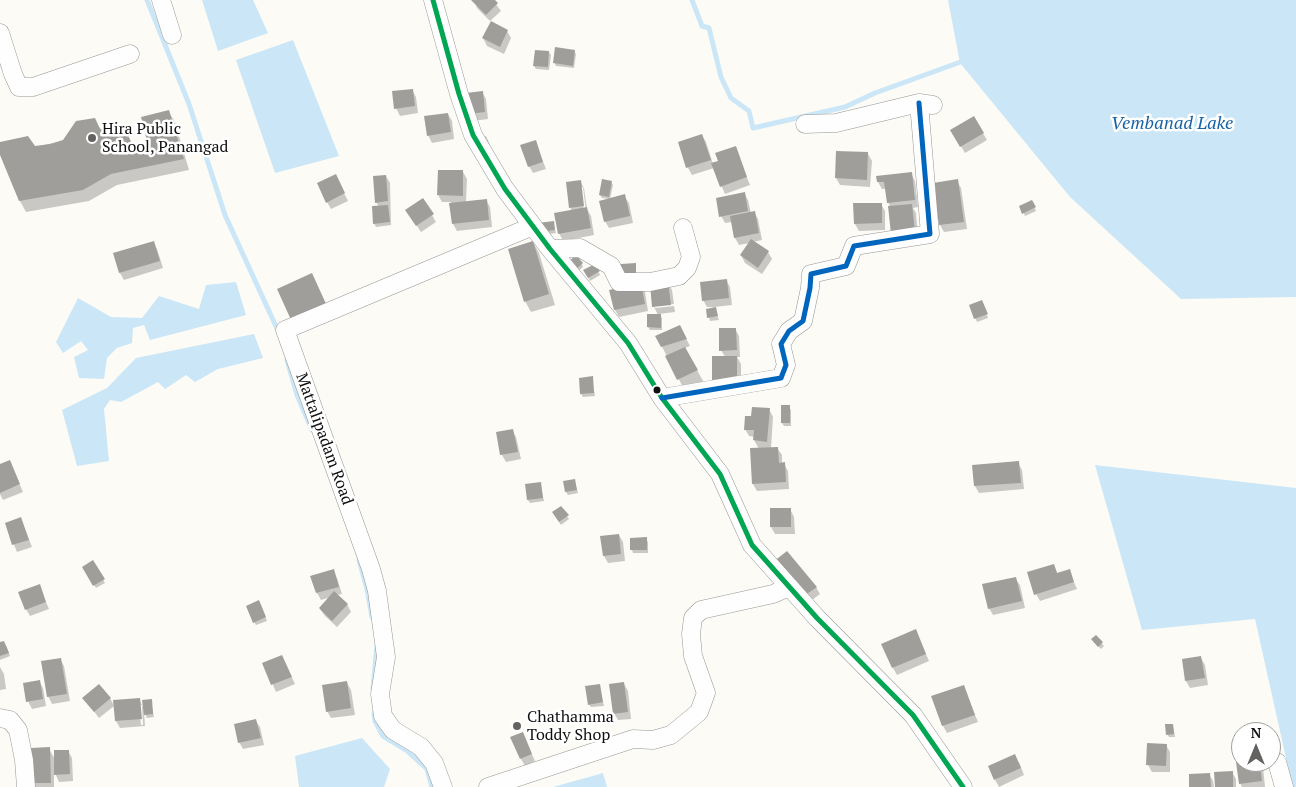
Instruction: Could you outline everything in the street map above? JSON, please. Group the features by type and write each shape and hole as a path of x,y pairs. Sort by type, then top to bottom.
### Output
{"street":[{"path":"162,0 172,34"},
{"path":"433,0 459,94 473,135 505,190 550,250 628,343 662,398 720,474 752,545 817,618 913,715 962,787"},
{"path":"0,32 13,74 20,87 33,87 130,54"},
{"path":"662,398 781,378 786,365 781,344 789,331 803,322 811,274 846,266 854,246 930,234 926,104 836,123 805,124"},
{"name":"Mattalipadam Road","path":"443,787 434,763 420,747 393,730 383,716 380,694 386,657 377,591 371,569 285,330 533,226"},
{"path":"550,250 580,248 611,266 619,282 650,282 679,276 687,268 692,257 683,228"},
{"path":"488,787 633,739 653,740 671,735 699,712 706,693 693,656 691,634 693,618 701,610 773,594 789,587"},
{"path":"0,718 10,720 18,730 24,760 26,787"},
{"path":"1280,772 1284,787"}],"water":[{"path":"202,0 253,0 268,33 218,51"},
{"name":"Vembanad Lake","path":"948,0 1296,0 1296,297 1181,299 1070,197 960,63"},
{"path":"293,40 339,156 275,173 236,60"},
{"path":"236,282 246,315 150,340 144,325 133,328 132,343 117,348 107,358 104,379 79,378 74,357 88,350 81,341 63,353 56,342 78,298 111,317 142,318 159,296 199,309 206,285"},
{"path":"254,334 263,358 218,369 195,382 186,375 165,389 158,382 121,402 110,400 104,409 109,461 77,466 62,410 107,388 136,358"},
{"path":"1095,465 1296,488 1296,787 1292,785 1281,736 1281,722 1278,722 1255,619 1142,630"},
{"path":"362,738 390,769 384,787 299,787 295,756"},
{"path":"603,773 607,787 553,787"}],"building":[{"path":"471,0 495,0 498,3 486,15"},
{"path":"491,21 508,30 500,47 482,38"},
{"path":"555,47 575,50 573,66 553,63"},
{"path":"535,50 549,51 548,67 533,66"},
{"path":"413,89 415,106 394,109 392,91"},
{"path":"483,91 485,112 468,114 466,93"},
{"path":"169,110 184,159 111,174 83,190 19,201 0,155 0,142 28,136 35,146 50,144 63,140 76,121 95,118 100,129 124,126 134,149 148,145 141,117"},
{"path":"448,113 451,132 427,136 424,116"},
{"path":"974,116 984,133 960,147 950,130"},
{"path":"702,134 711,160 686,168 678,142"},
{"path":"536,140 543,162 528,167 520,145"},
{"path":"736,146 747,177 720,187 711,163 718,161 715,153"},
{"path":"836,151 868,152 867,180 835,178"},
{"path":"438,170 463,170 463,196 437,195"},
{"path":"912,172 915,200 887,203 884,182 877,182 876,176"},
{"path":"336,174 345,193 326,203 317,183"},
{"path":"386,175 388,201 375,203 373,176"},
{"path":"602,179 612,181 609,197 599,195"},
{"path":"958,179 964,222 939,225 933,183"},
{"path":"581,180 584,206 569,208 566,182"},
{"path":"745,192 748,211 719,217 716,198"},
{"path":"625,194 630,216 604,222 599,201"},
{"path":"423,198 434,214 416,226 405,210"},
{"path":"487,199 489,220 452,224 449,203"},
{"path":"1032,200 1036,207 1022,214 1019,206"},
{"path":"853,203 882,203 882,223 854,224"},
{"path":"912,204 915,231 891,234 888,206"},
{"path":"388,205 390,222 373,224 372,206"},
{"path":"587,207 591,228 558,234 554,213"},
{"path":"755,211 759,233 734,238 730,216"},
{"path":"554,221 555,230 540,232 538,223"},
{"path":"751,239 769,251 758,268 740,255"},
{"path":"154,241 160,261 119,273 113,253"},
{"path":"533,241 549,294 524,302 508,249"},
{"path":"576,255 583,263 574,271 567,263"},
{"path":"636,263 636,275 621,275 621,264"},
{"path":"595,264 600,271 588,278 583,270"},
{"path":"312,273 327,306 292,322 277,289"},
{"path":"727,279 729,298 702,301 700,282"},
{"path":"668,282 671,305 652,307 650,284"},
{"path":"641,283 645,304 614,310 609,290"},
{"path":"982,300 988,314 974,319 969,305"},
{"path":"716,307 718,316 707,318 706,309"},
{"path":"647,314 661,314 661,328 647,327"},
{"path":"680,325 687,339 661,347 655,336"},
{"path":"719,328 736,328 737,350 719,351"},
{"path":"685,347 698,370 677,380 665,356"},
{"path":"712,356 737,356 737,379 712,380"},
{"path":"593,376 594,393 580,394 579,378"},
{"path":"781,405 790,405 790,423 781,423"},
{"path":"752,407 770,408 767,442 753,440 754,430 744,430 745,416 751,416"},
{"path":"513,429 518,452 500,455 496,432"},
{"path":"778,447 779,463 785,462 786,482 752,484 750,448"},
{"path":"10,460 20,484 0,493 0,464"},
{"path":"1019,461 1021,483 974,486 972,465"},
{"path":"575,479 577,490 565,492 563,481"},
{"path":"541,482 543,498 527,500 525,484"},
{"path":"561,506 569,515 559,522 552,512"},
{"path":"770,508 791,508 791,527 770,527"},
{"path":"21,517 29,540 12,545 5,523"},
{"path":"619,534 621,554 603,556 600,536"},
{"path":"647,537 647,550 630,550 630,538"},
{"path":"787,551 817,587 804,596 773,562"},
{"path":"93,560 105,579 93,586 82,567"},
{"path":"1054,564 1057,573 1070,569 1074,582 1034,595 1027,572"},
{"path":"334,569 339,587 316,593 310,576"},
{"path":"1016,577 1022,601 988,609 982,584"},
{"path":"40,584 46,602 25,610 18,592"},
{"path":"334,591 348,604 332,621 319,608"},
{"path":"259,600 266,617 253,623 246,606"},
{"path":"916,629 926,654 892,668 881,644"},
{"path":"1096,635 1103,642 1098,647 1091,639"},
{"path":"4,641 9,653 0,656 0,642"},
{"path":"282,655 292,677 271,685 262,663"},
{"path":"1201,656 1205,678 1185,681 1182,659"},
{"path":"61,658 67,694 47,697 41,661"},
{"path":"40,680 43,699 26,702 23,683"},
{"path":"347,681 351,708 326,712 322,685"},
{"path":"624,682 628,712 613,714 609,684"},
{"path":"99,684 111,698 94,712 82,698"},
{"path":"600,684 603,702 588,705 585,686"},
{"path":"964,685 975,715 942,726 931,696"},
{"path":"140,698 142,719 115,721 113,700"},
{"path":"152,699 153,714 144,715 142,700"},
{"path":"256,719 261,738 238,743 234,724"},
{"path":"1165,724 1173,724 1174,734 1166,735"},
{"path":"523,732 532,754 520,759 510,737"},
{"path":"1147,743 1167,744 1166,766 1146,765"},
{"path":"50,747 51,783 32,783 31,748"},
{"path":"54,750 69,750 70,774 54,775"},
{"path":"1015,754 1021,768 994,780 988,766"},
{"path":"1214,772 1233,772 1233,787 1215,787"},
{"path":"1237,772 1261,772 1262,781 1239,784"},
{"path":"1210,773 1211,787 1189,787 1189,774"}],"waterway":[{"path":"147,0 189,104 225,215 279,333"},
{"path":"692,0 702,26 709,28 721,77 731,98 749,111 753,128 845,107 875,93 966,60"},
{"path":"287,360 297,395 312,430"},
{"path":"359,560 372,617"},
{"path":"373,689 377,645"},
{"path":"374,713 375,721 383,736 406,750 427,769 432,787"}],"transit line":[{"path":"433,0 459,94 473,135 505,189 550,249 628,343 662,398 720,474 752,545 817,618 913,715 963,787"},
{"path":"662,398 781,378 786,365 781,344 789,331 803,321 811,274 846,266 854,246 930,234 919,103"}],"place":[{"name":"Hira Public School, Panangad","path":"92,138"},
{"name":"Chathamma Toddy Shop","path":"517,726"}]}
